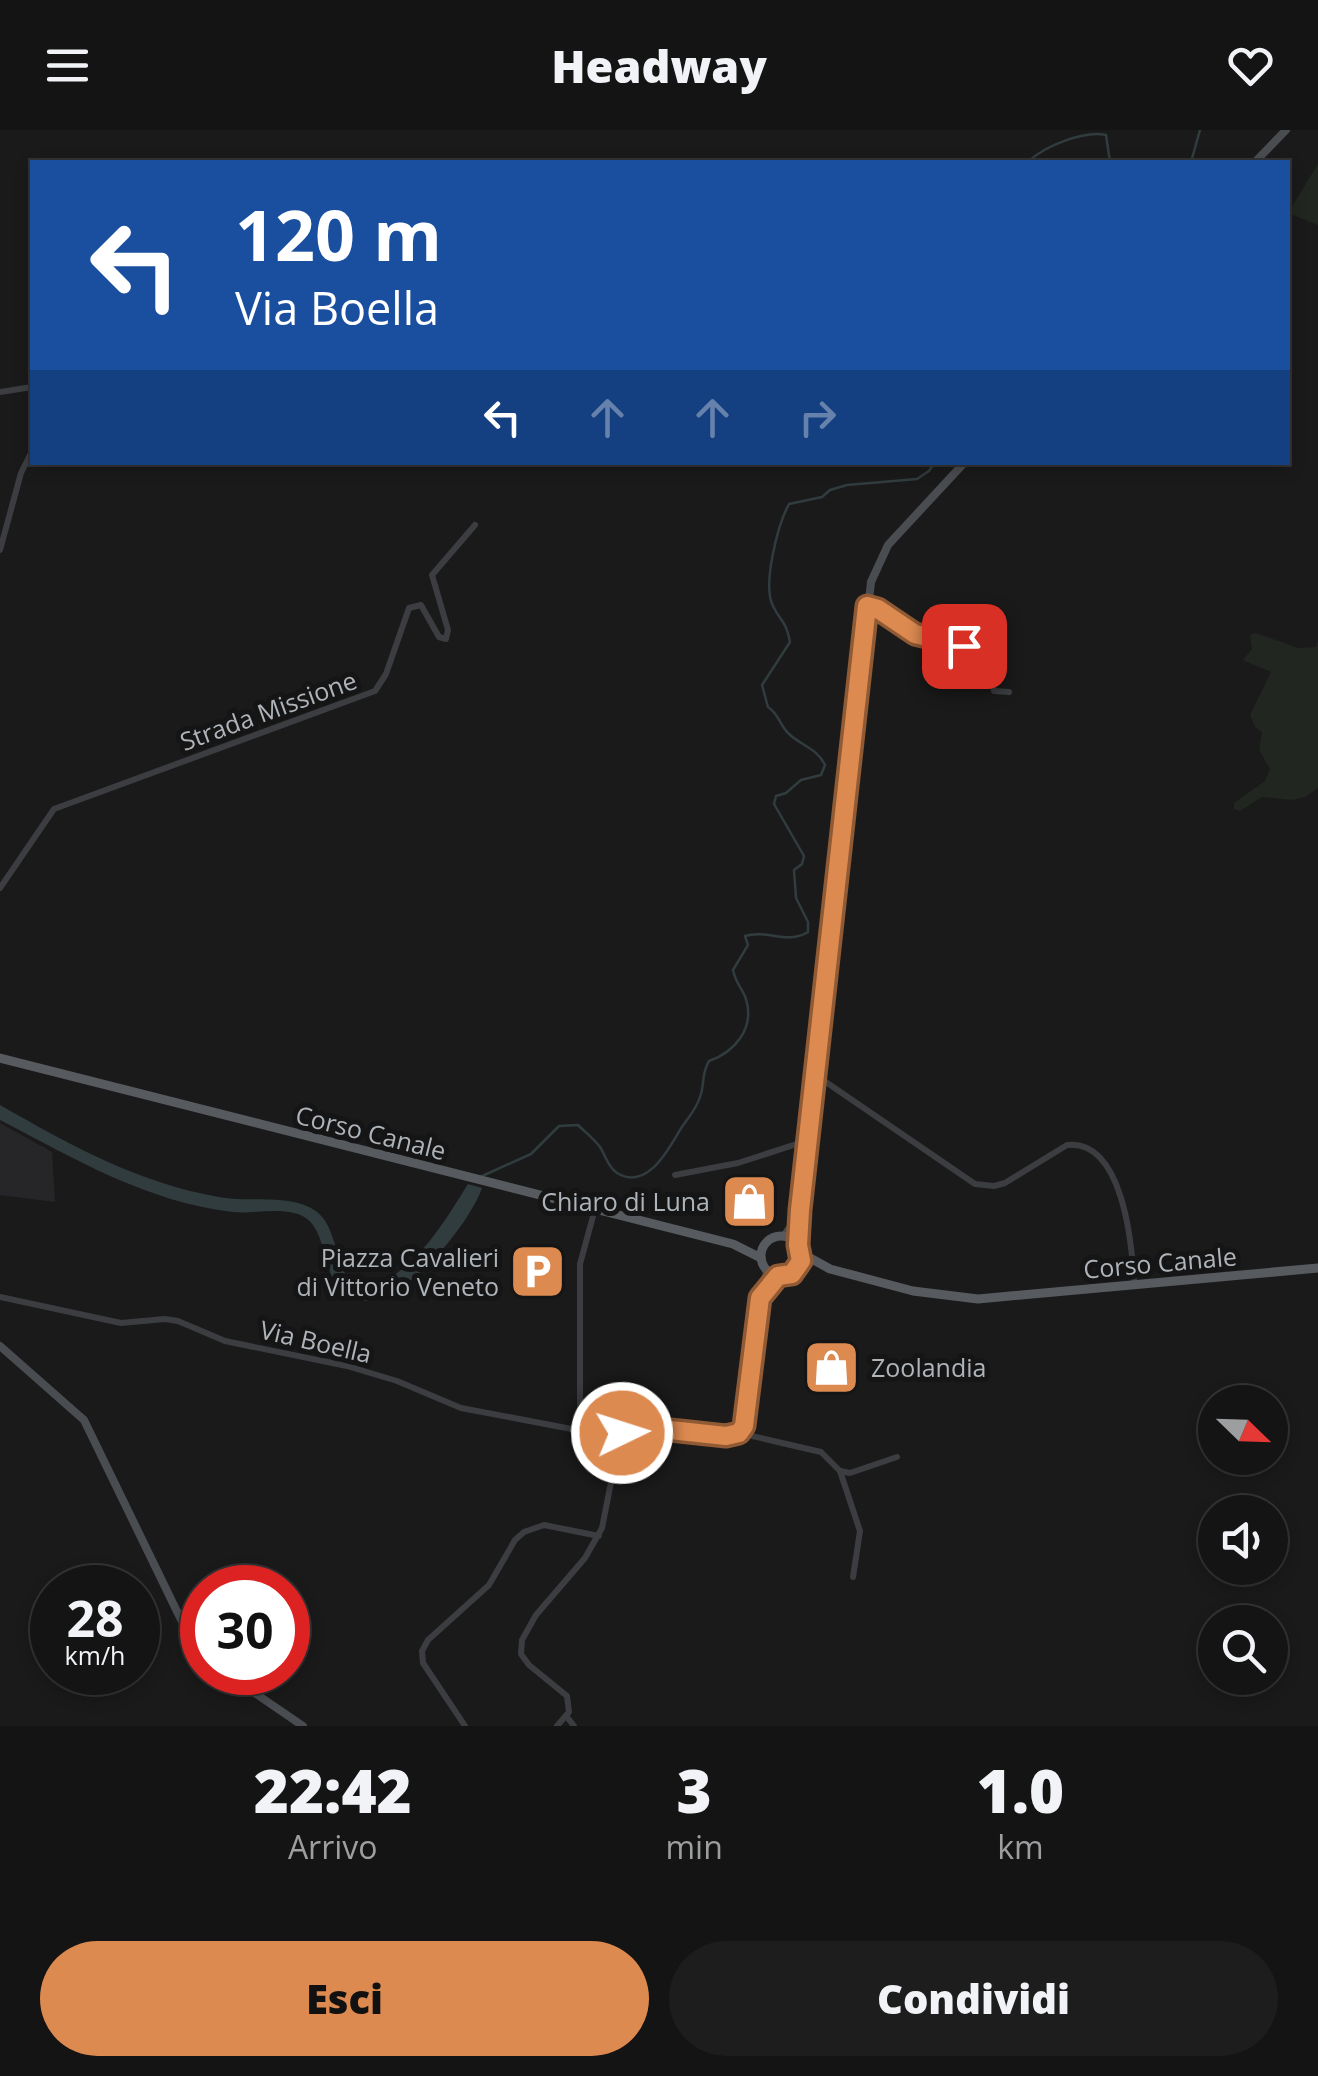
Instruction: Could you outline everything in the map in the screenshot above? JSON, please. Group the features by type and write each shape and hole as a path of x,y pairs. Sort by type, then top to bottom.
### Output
{"main road":[{"path":"1257,160 1286,130"},
{"path":"796,1270 870,582 888,545 962,465"},
{"name":"Corso Canale","path":"0,1058 733,1244 764,1245 772,1238 784,1236 830,1269"},
{"path":"784,1236 800,1210"},
{"name":"Corso Canale","path":"733,1244 761,1258"},
{"path":"764,1245 761,1258 766,1270 778,1276"},
{"name":"Corso Canale","path":"778,1276 796,1270 830,1269 913,1290 978,1299 1318,1268"},
{"path":"0,1346 84,1420 180,1618"},
{"path":"258,1695 303,1726"}],"street":[{"path":"0,392 30,386"},
{"path":"0,550 21,473 30,455"},
{"name":"Strada Missione","path":"0,888 54,810 375,691 386,674 409,608 422,605 440,637 446,639 448,630 432,574 475,525"},
{"path":"867,606 926,638 986,648 994,691 1009,692"},
{"path":"816,1075 975,1184 1005,1183 1067,1144 1094,1151 1105,1164 1129,1223 1134,1283"},
{"path":"675,1175 738,1163 809,1140"},
{"path":"580,1431 580,1264 594,1209"},
{"path":"739,1433 747,1416 766,1270"},
{"path":"760,1298 778,1276"},
{"name":"Via Boella","path":"0,1297 122,1323 165,1318 178,1321 225,1341 398,1380 461,1408 580,1431 622,1433 633,1426 726,1436 739,1433 821,1452 840,1471"},
{"path":"557,1726 566,1717 570,1704 567,1696 530,1665 522,1654 522,1640 536,1615 584,1558 606,1519 630,1391"},
{"path":"853,1578 860,1532 840,1471 850,1473 897,1457"},
{"path":"465,1726 423,1663 422,1651 428,1640 488,1584 514,1540 524,1532 544,1526 598,1536"},
{"path":"566,1717 574,1726"}],"shaded area":[{"path":"1318,164 1318,225 1290,214"},
{"path":"1256,633 1298,648 1316,647 1318,640 1318,788 1292,800 1262,797 1240,811 1234,809 1234,803 1265,781 1270,769 1259,750 1262,732 1250,715 1271,672 1243,660 1252,649 1250,635"},
{"path":"0,1105 79,1148 160,1182 231,1199 283,1200 307,1206 324,1219 343,1269 354,1286 373,1285 406,1266 435,1234 468,1184 482,1188 463,1222 432,1261 394,1292 358,1300 344,1294 335,1283 316,1229 307,1219 286,1212 233,1212 201,1207 141,1189 0,1120"},
{"path":"0,1123 52,1152 55,1202 0,1195"}],"waterway":[{"path":"1192,160 1200,130"},
{"path":"1031,160 1065,141 1097,134 1106,135 1110,160"},
{"path":"480,1177 531,1154 559,1126 578,1125 598,1144 617,1173 628,1177 647,1173 663,1157 696,1106 709,1061 727,1052 741,1038 748,1010 733,970 748,945 745,936 793,937 808,932 808,922 796,898 794,870 802,864 804,856 774,804 776,796 801,780 821,775 825,765 785,730 768,707 762,685 790,642 770,596 770,570 780,525 789,504 822,497 847,485 917,479 933,465"}],"place":[{"name":"Chiaro di Luna","path":"749,1201"},
{"name":"Piazza Cavalieri di Vittorio Veneto","path":"538,1271"},
{"name":"Zoolandia","path":"832,1367"}],"route":[{"path":"622,1433 633,1426 726,1436 739,1433 744,1426 760,1298 778,1276 792,1274 801,1261 800,1210 867,606 915,634 964,646"}]}
